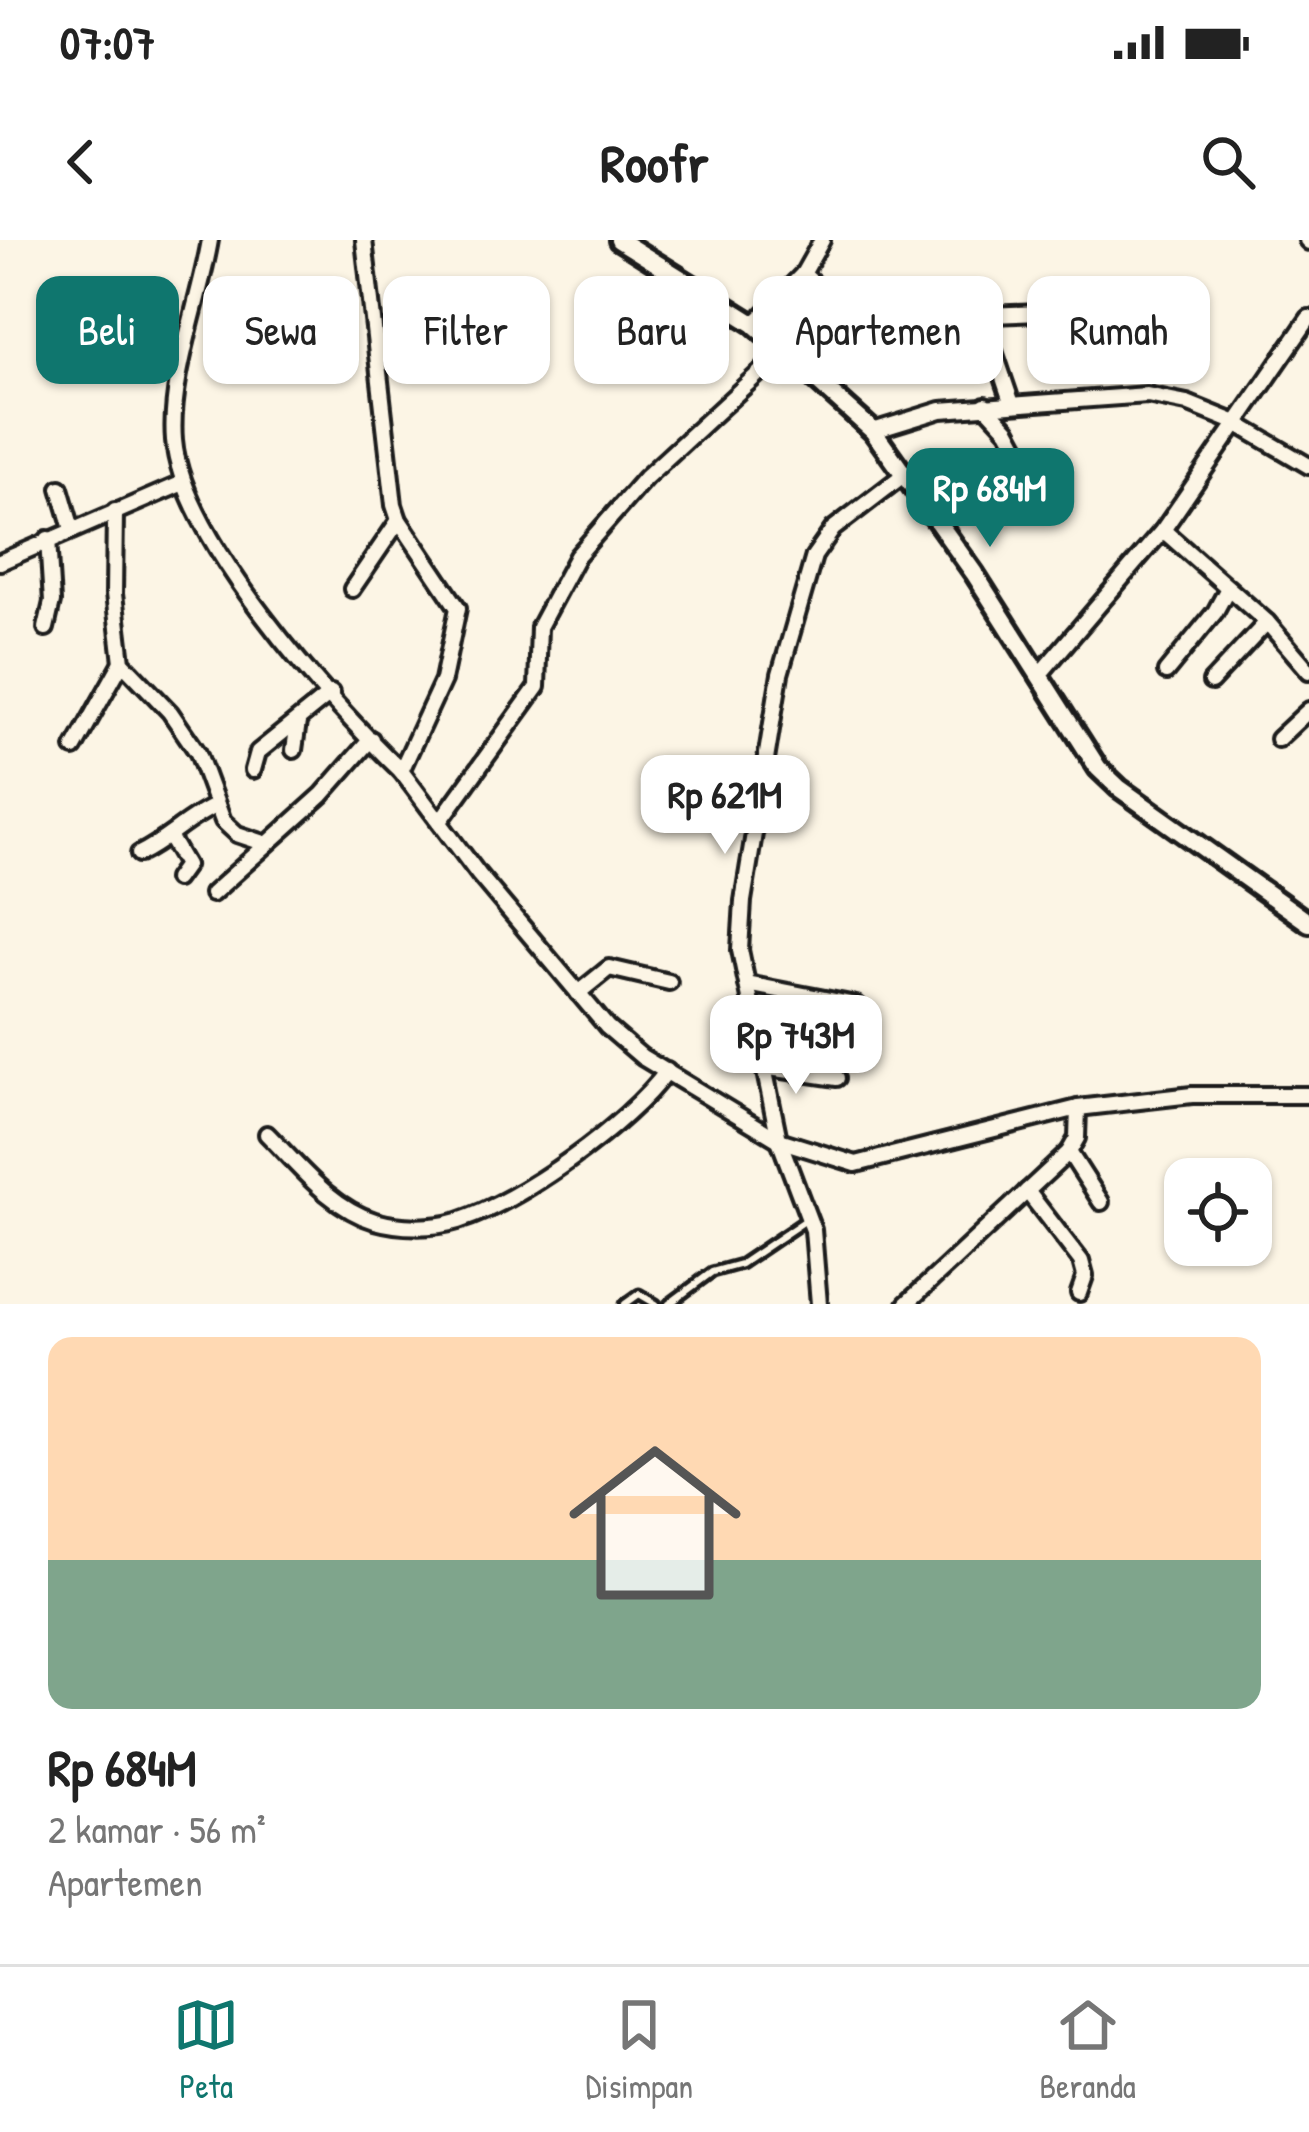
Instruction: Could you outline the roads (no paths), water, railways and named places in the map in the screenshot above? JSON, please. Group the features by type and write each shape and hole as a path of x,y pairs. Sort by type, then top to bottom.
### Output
{"street":[{"path":"210,240 176,398 174,436 183,484 207,534 241,583 441,820 479,875 607,1027 642,1058 778,1140 856,1164 1078,1108 1192,1095 1309,1095"},
{"path":"364,240 400,520 458,608 443,680 401,771"},
{"path":"619,240 753,323"},
{"path":"805,276 821,240"},
{"path":"1040,674 1163,530 1309,318"},
{"path":"1003,377 1012,404"},
{"path":"441,820 537,687 539,627 578,556 645,478 753,379"},
{"path":"820,384 873,431 906,473 1108,778 1309,923"},
{"path":"873,431 941,410 1147,395 1187,403 1234,422 1307,462"},
{"path":"985,405 1008,430 1023,458"},
{"path":"819,1304 816,1244 778,1140 740,950 743,901 780,674 814,556 833,529 906,473"},
{"path":"0,562 183,484"},
{"path":"60,488 72,529"},
{"path":"74,748 122,662 114,594 115,511"},
{"path":"352,589 400,520"},
{"path":"1163,530 1267,622 1309,671"},
{"path":"46,628 52,602 48,539"},
{"path":"1166,672 1215,612 1228,588"},
{"path":"1211,682 1267,622"},
{"path":"122,662 170,712 191,743 223,821 237,834 267,844"},
{"path":"253,770 257,752 331,693"},
{"path":"1278,739 1309,710"},
{"path":"294,751 298,722"},
{"path":"212,893 322,795 371,740"},
{"path":"139,854 189,817 217,805"},
{"path":"169,836 186,865 176,879"},
{"path":"578,993 609,968 670,982"},
{"path":"748,984 856,1005"},
{"path":"763,1066 837,1078"},
{"path":"267,1134 340,1203 372,1220 432,1226 460,1221 582,1150 648,1096 668,1071"},
{"path":"906,1304 1069,1152 1077,1138 1078,1108"},
{"path":"1069,1152 1101,1202"},
{"path":"1027,1191 1082,1262 1085,1276 1079,1293"}],"lane":[{"path":"669,1304 712,1272 741,1264 809,1218"},
{"path":"626,1304 639,1294 656,1304"}]}
